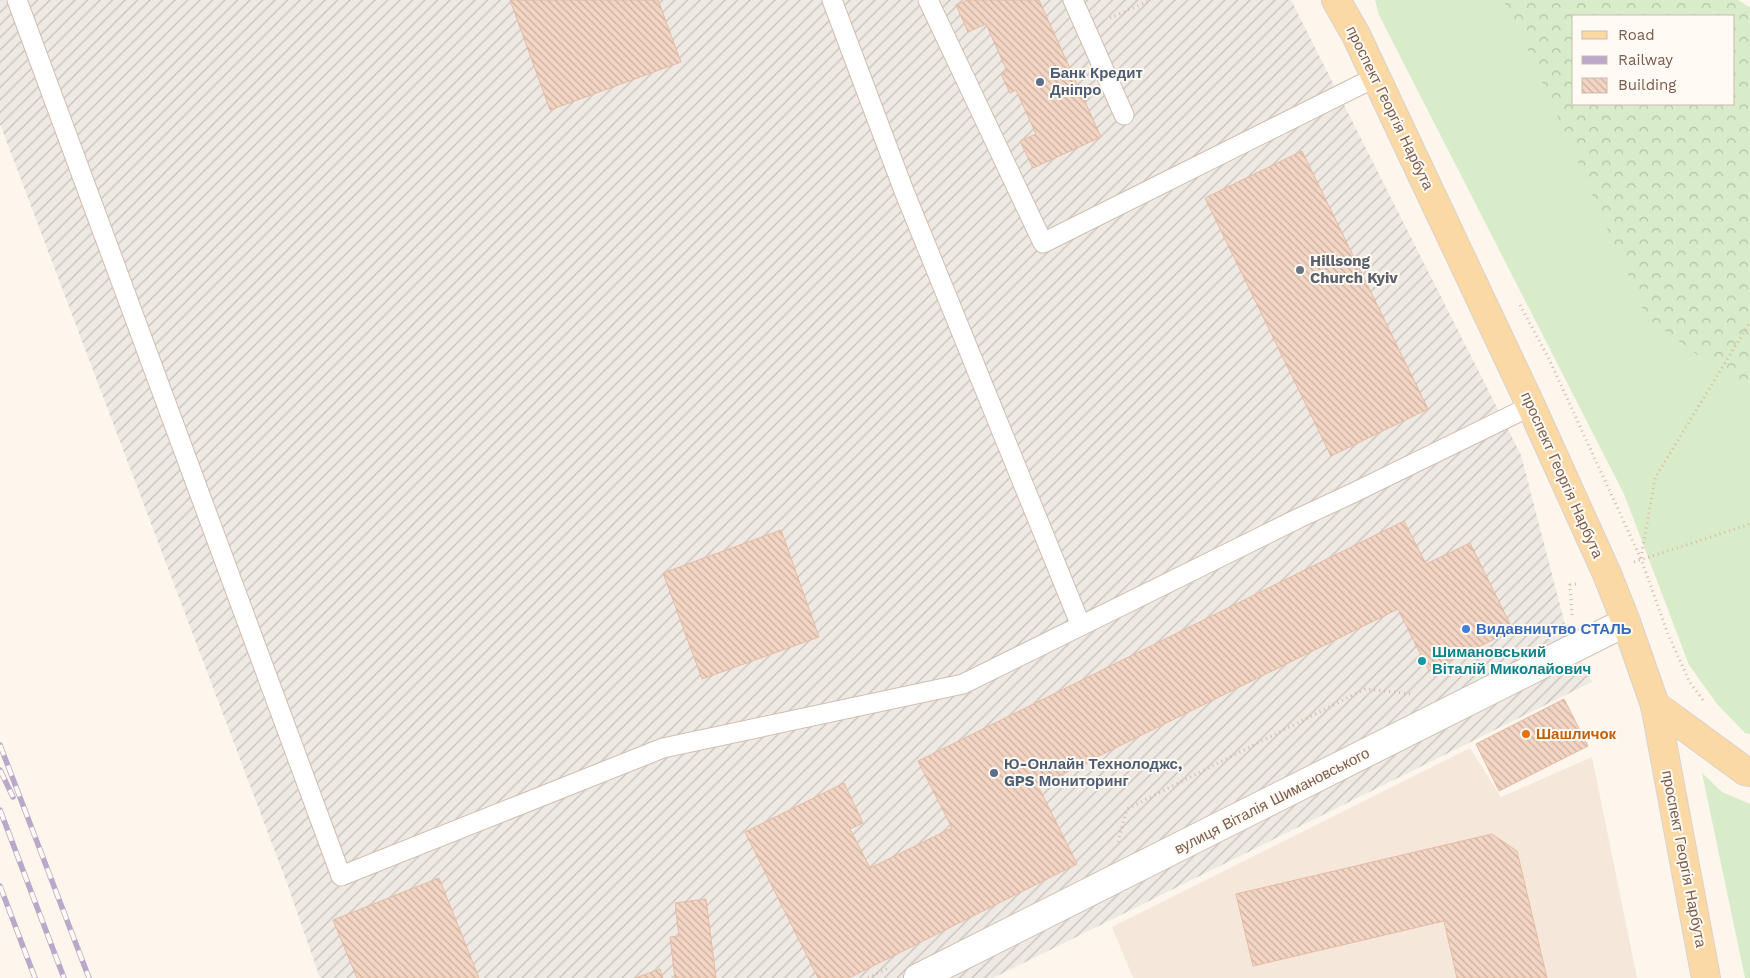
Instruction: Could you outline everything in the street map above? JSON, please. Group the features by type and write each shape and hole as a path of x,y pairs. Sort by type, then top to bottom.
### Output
{"main road":[{"name":"проспект Георгія Нарбута","path":"1336,0 1356,35 1531,406 1607,574 1626,622 1654,705 1706,978"},
{"path":"1348,0 1356,35"},
{"path":"1654,705 1745,771 1750,772"}],"street":[{"name":"вулиця Віталія Шимановського","path":"906,972 1626,622"}],"lane":[{"path":"17,0 341,876 663,748 963,684 1298,518 1531,406"},
{"path":"832,0 904,191 1082,626"},
{"path":"928,0 1043,243 1376,77"},
{"path":"1072,0 1124,115"}],"path":[{"path":"1085,29 1151,0"},
{"path":"1708,707 1689,681 1668,634 1641,559 1655,478 1750,322"},
{"path":"1641,559 1750,524"},
{"path":"1572,619 1570,585 1607,574"},
{"path":"1118,843 1127,809 1365,689 1420,695"},
{"path":"868,978 906,972"}],"shaded area":[{"path":"0,0 1291,0 1521,455 1568,636 1592,682 993,978 320,978 288,886 0,124"},
{"path":"1470,748 1501,797 1592,757 1637,978 1133,978 1112,927"}],"green space":[{"path":"1375,0 1738,0 1750,8 1750,734 1745,733 1717,704 1689,665 1624,494 1379,15"},
{"path":"1503,0 1738,0 1750,8 1750,393 1647,318 1516,23"},
{"path":"1702,773 1722,792 1750,804 1750,978 1745,978"}],"building":[{"path":"510,0 658,0 681,62 550,110"},
{"name":"Банк Кредит Дніпро","path":"968,0 1039,0 1101,137 1033,168 1020,141 1036,134 1016,90 1010,93 1001,74 1007,71 986,24 968,32 956,5"},
{"name":"Hillsong Church Kyiv","path":"1302,151 1428,409 1331,456 1205,198"},
{"path":"1404,521 1426,564 1470,543 1513,630 1429,671 1398,609 1038,786 1077,864 849,978 818,978 745,832 844,783 863,823 850,829 870,868 952,828 918,761"},
{"path":"781,530 819,637 702,679 663,573"},
{"path":"1564,699 1588,746 1499,791 1476,744"},
{"path":"1492,834 1517,851 1547,978 1457,978 1444,921 1253,966 1236,894"},
{"path":"439,878 479,978 357,978 333,920"},
{"path":"706,899 716,978 675,978 670,937 679,936 675,903"},
{"path":"660,969 663,978 635,978"}],"railway":[{"path":"0,745 89,978"},
{"path":"0,770 13,797"},
{"path":"0,810 64,978"},
{"path":"0,886 35,978"}],"place":[{"name":"Банк Кредит Дніпро","path":"1040,82"},
{"name":"Hillsong Church Kyiv","path":"1300,270"},
{"name":"Видавництво СТАЛЬ","path":"1466,629"},
{"name":"Шимановський Віталій Миколайович","path":"1422,661"},
{"name":"Шашличок","path":"1526,734"},
{"name":"Ю-Онлайн Технолоджс, GPS Мониторинг","path":"994,773"}]}
